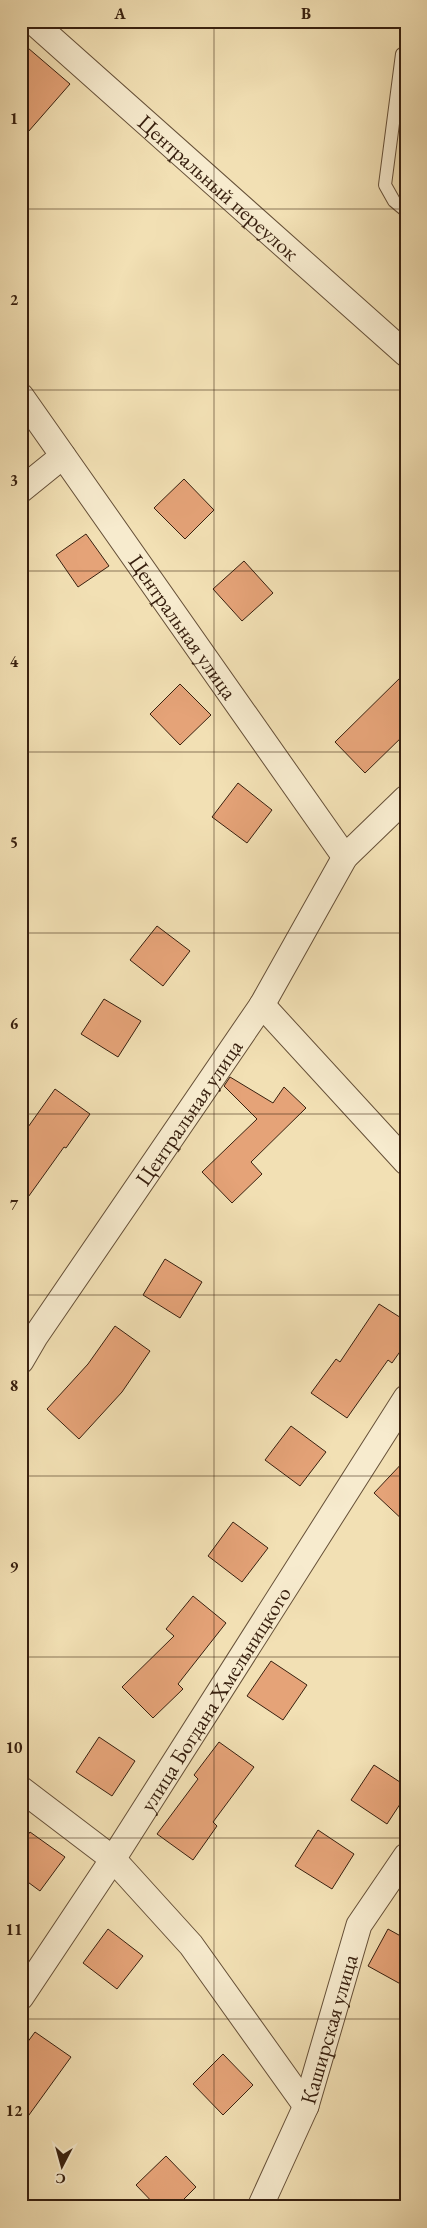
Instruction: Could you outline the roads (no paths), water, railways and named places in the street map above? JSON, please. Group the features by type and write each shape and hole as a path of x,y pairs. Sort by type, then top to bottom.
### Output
{"street":[{"name":"Центральный переулок","path":"32,21 406,354"},
{"name":"Центральная улица","path":"21,396 345,857"},
{"path":"21,490 63,456"},
{"name":"Центральная улица","path":"21,1361 28,1330 262,1005 345,857 406,798"},
{"path":"262,1005 406,1162"},
{"name":"улица Богдана Хмельницкого","path":"21,1997 113,1859 406,1398"},
{"path":"21,1789 113,1859 191,1945 306,2106"},
{"name":"Каширская улица","path":"260,2207 306,2106 359,1925 406,1856"}],"lane":[{"path":"406,52 402,54 385,185 394,201 406,210"}]}
